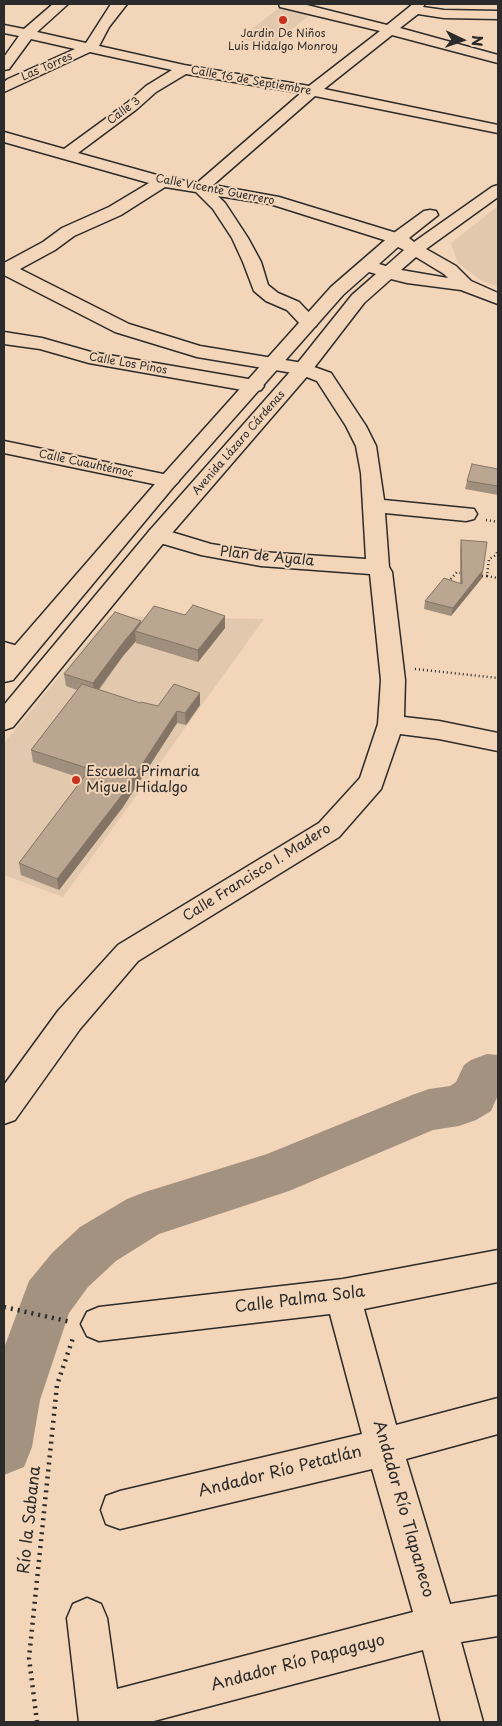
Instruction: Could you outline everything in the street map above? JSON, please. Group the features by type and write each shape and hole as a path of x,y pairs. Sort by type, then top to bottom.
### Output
{"street":[{"path":"4,66 28,33 61,4"},
{"path":"91,47 102,27 121,4"},
{"path":"285,4 323,12 498,59"},
{"path":"309,322 293,306 272,297 260,287 252,262 240,238 219,206 201,188 311,92 390,31 417,7 444,14 498,15"},
{"name":"Calle 16 de Septiembre","path":"4,29 184,68 498,129"},
{"name":"Las Torres","path":"4,88 13,82 91,47"},
{"name":"Calle 3","path":"66,155 152,89 184,68"},
{"name":"Calle Vicente Guerrero","path":"4,138 162,182 272,200 397,239 450,270 465,285"},
{"name":"Avenida Lázaro Cárdenas","path":"4,674 12,652 254,386 337,291 397,239 498,170"},
{"path":"5,268 49,246 68,232 115,211 162,182"},
{"name":"Avenida Lázaro Cárdenas","path":"4,721 158,535 303,369 358,299 415,249 498,190"},
{"path":"367,266 406,278 465,285 498,299"},
{"name":"Calle Francisco I. Madero","path":"4,1110 69,1020 128,953 329,830 372,782 391,724 392,669 381,572 378,567 371,473 366,446 360,432 324,377 303,369 197,351 122,328 5,268"},
{"name":"Calle Los Pinos","path":"4,338 42,344 89,357 254,386"},
{"name":"Calle Cuauhtémoc","path":"4,447 168,481"},
{"path":"373,506 466,514"},
{"name":"Plan de Ayala","path":"158,535 210,550 261,559 378,567"},
{"path":"391,724 439,730 498,742"},
{"name":"Calle Palma Sola","path":"87,1328 343,1296 498,1266"},
{"name":"Andador Río Tlapaneco","path":"343,1296 384,1447 437,1626 462,1722"},
{"name":"Andador Río Petatlán","path":"120,1510 384,1447 498,1417"},
{"name":"Andador Río Papagayo","path":"100,1719 437,1626 498,1616"},
{"path":"87,1618 100,1719"}],"path":[{"path":"486,576 489,559 496,555 498,550"},
{"path":"446,584 457,572 464,573"},
{"path":"471,575 498,578"},
{"path":"392,669 413,669 498,678"},
{"path":"4,1307 54,1317"},
{"name":"Río la Sabana","path":"37,1722 29,1658 57,1385 87,1328"}],"shaded area":[{"name":"Jardin De Niños Luis Hidalgo Monroy","path":"280,7 311,14 272,45 239,39"},
{"path":"498,206 498,287 482,281 458,263 451,243"},
{"name":"Escuela Primaria Miguel Hidalgo","path":"109,616 264,619 63,897 4,875 4,743"}],"building":[{"path":"472,464 498,469 498,486 467,481"},
{"path":"461,540 487,542 483,570 453,608 425,601 444,578 462,584"},
{"path":"193,605 225,616 198,650 135,631 154,606 185,615"},
{"path":"115,612 141,621 93,683 64,674"},
{"path":"82,684 140,703 158,706 174,684 200,693 185,713 177,711 122,795 57,879 19,863 90,769 31,750"}],"waterway":[{"path":"4,1447 13,1400 47,1299 70,1270 98,1244 145,1215 272,1175 429,1110 459,1105 474,1096 481,1079 487,1074 498,1075"}],"place":[{"name":"Jardin De Niños Luis Hidalgo Monroy","path":"283,20"},
{"name":"Escuela Primaria Miguel Hidalgo","path":"76,780"}]}
